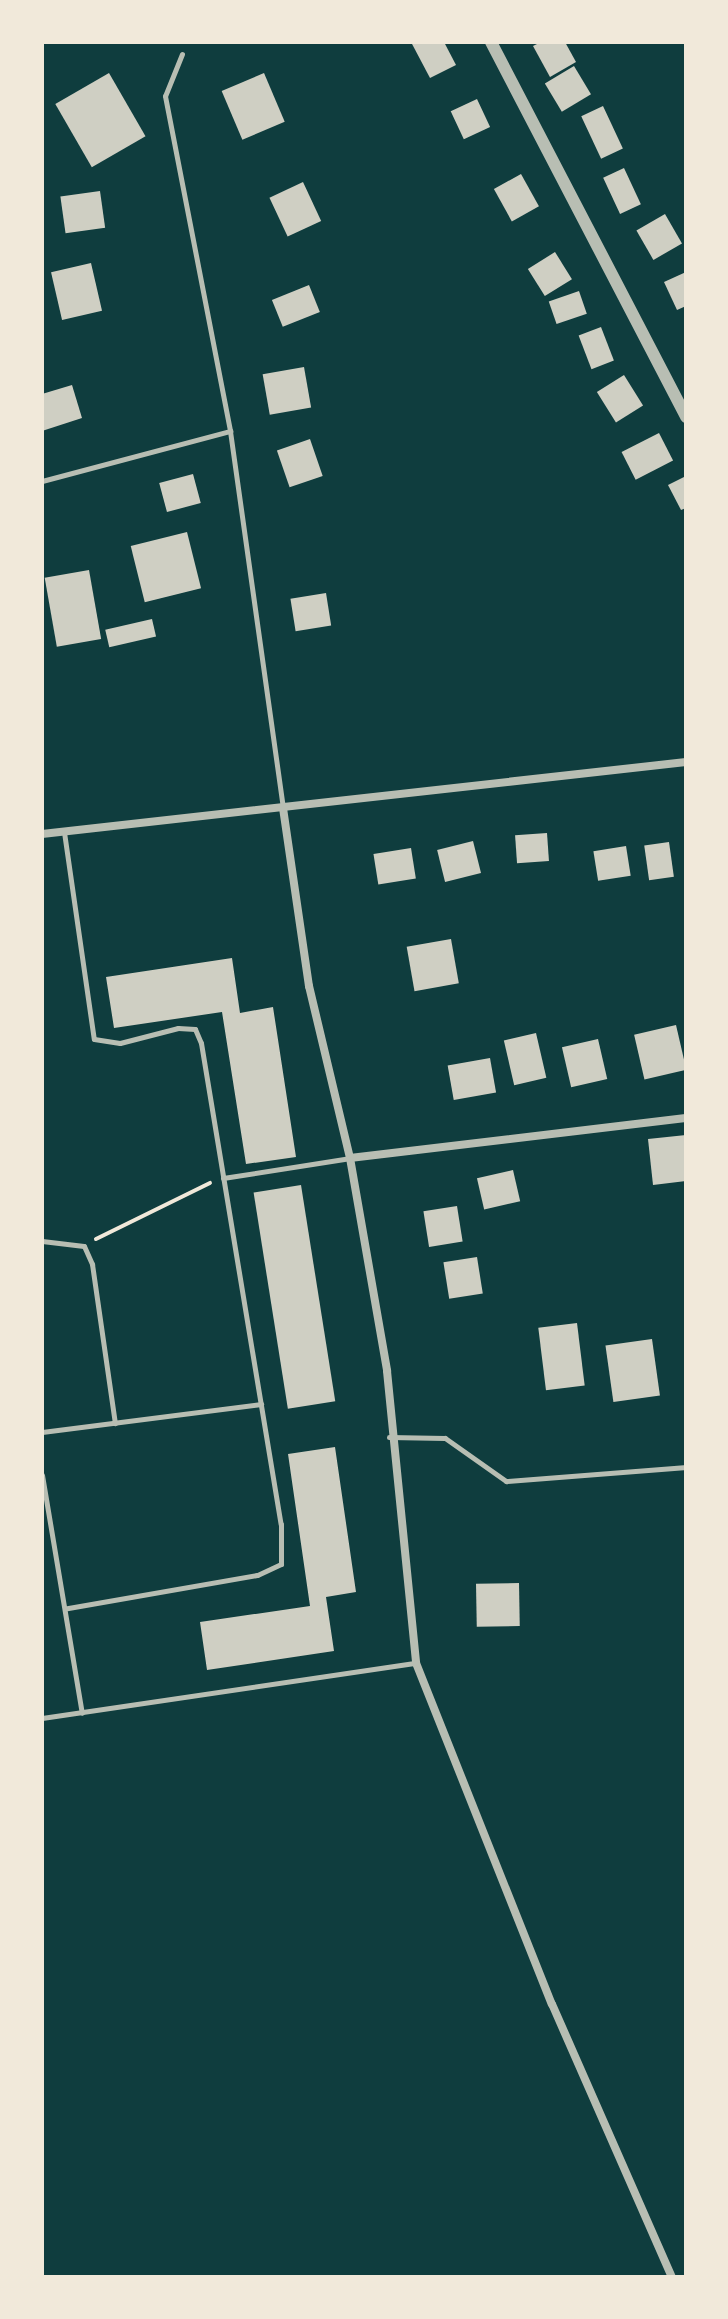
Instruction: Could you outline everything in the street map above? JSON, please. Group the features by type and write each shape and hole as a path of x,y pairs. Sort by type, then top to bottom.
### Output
{"street":[{"path":"491,42 686,417"},
{"path":"42,834 686,762"},
{"path":"283,808 309,986 350,1158 387,1371 389,1437 416,1663 552,2004 672,2277"},
{"path":"350,1158 686,1118"}],"lane":[{"path":"182,54 165,96 230,431 283,808"},
{"path":"42,481 230,431"},
{"path":"64,832 94,1039 120,1043 195,1029 261,1404 281,1564 257,1575 67,1608"},
{"path":"223,1178 350,1158"},
{"path":"42,1241 84,1246 115,1423"},
{"path":"42,1432 261,1404"},
{"path":"389,1437 445,1438 506,1481 686,1467"},
{"path":"42,1475 67,1608 82,1713"},
{"path":"42,1718 416,1663"}],"path":[{"path":"84,1246 223,1178"}],"building":[{"path":"411,42 444,42 456,65 430,78"},
{"path":"541,42 565,42 576,62 550,77 533,46"},
{"path":"574,66 591,94 562,112 545,84"},
{"path":"109,73 146,136 92,167 55,104"},
{"path":"264,73 285,122 242,140 222,91"},
{"path":"477,99 490,127 464,139 451,111"},
{"path":"603,106 623,149 601,159 581,116"},
{"path":"624,168 641,204 620,214 603,178"},
{"path":"521,174 539,206 512,221 494,189"},
{"path":"303,182 321,221 288,237 269,198"},
{"path":"100,191 105,228 66,233 60,197"},
{"path":"665,214 682,243 653,260 636,230"},
{"path":"555,252 572,279 545,296 528,269"},
{"path":"91,263 102,311 62,320 51,272"},
{"path":"686,272 686,306 677,310 664,282"},
{"path":"309,285 320,312 283,327 272,300"},
{"path":"579,291 587,314 557,324 549,301"},
{"path":"601,327 614,361 591,369 579,336"},
{"path":"304,367 311,407 270,415 263,374"},
{"path":"624,375 643,406 616,422 597,392"},
{"path":"72,385 82,418 42,431 42,394"},
{"path":"659,433 673,461 636,480 622,452"},
{"path":"310,439 323,476 290,487 277,450"},
{"path":"193,474 201,503 167,512 159,483"},
{"path":"686,476 686,508 681,510 668,485"},
{"path":"187,532 201,588 145,602 131,546"},
{"path":"89,570 101,639 57,647 45,578"},
{"path":"326,593 331,626 296,631 290,599"},
{"path":"152,619 156,637 109,647 105,630"},
{"path":"547,833 549,861 517,863 515,835"},
{"path":"473,841 481,873 445,882 437,850"},
{"path":"669,842 674,877 649,880 644,845"},
{"path":"626,846 631,876 598,881 593,851"},
{"path":"411,848 416,879 378,885 373,854"},
{"path":"451,939 459,983 414,991 407,947"},
{"path":"232,958 240,1013 273,1007 296,1157 246,1164 222,1012 114,1028 106,977"},
{"path":"676,1025 686,1070 644,1079 634,1035"},
{"path":"536,1033 546,1078 514,1085 504,1040"},
{"path":"598,1039 607,1079 571,1087 562,1047"},
{"path":"490,1058 496,1092 454,1100 448,1065"},
{"path":"686,1135 686,1181 653,1185 648,1139"},
{"path":"513,1170 520,1201 484,1210 477,1178"},
{"path":"301,1185 335,1401 288,1409 254,1193"},
{"path":"457,1206 463,1242 429,1247 423,1211"},
{"path":"477,1257 483,1294 449,1299 443,1262"},
{"path":"577,1323 585,1386 546,1390 538,1328"},
{"path":"652,1339 660,1395 613,1402 605,1346"},
{"path":"335,1447 356,1592 326,1597 334,1651 207,1670 200,1622 310,1606 288,1454"},
{"path":"519,1583 520,1626 477,1627 476,1584"}]}
